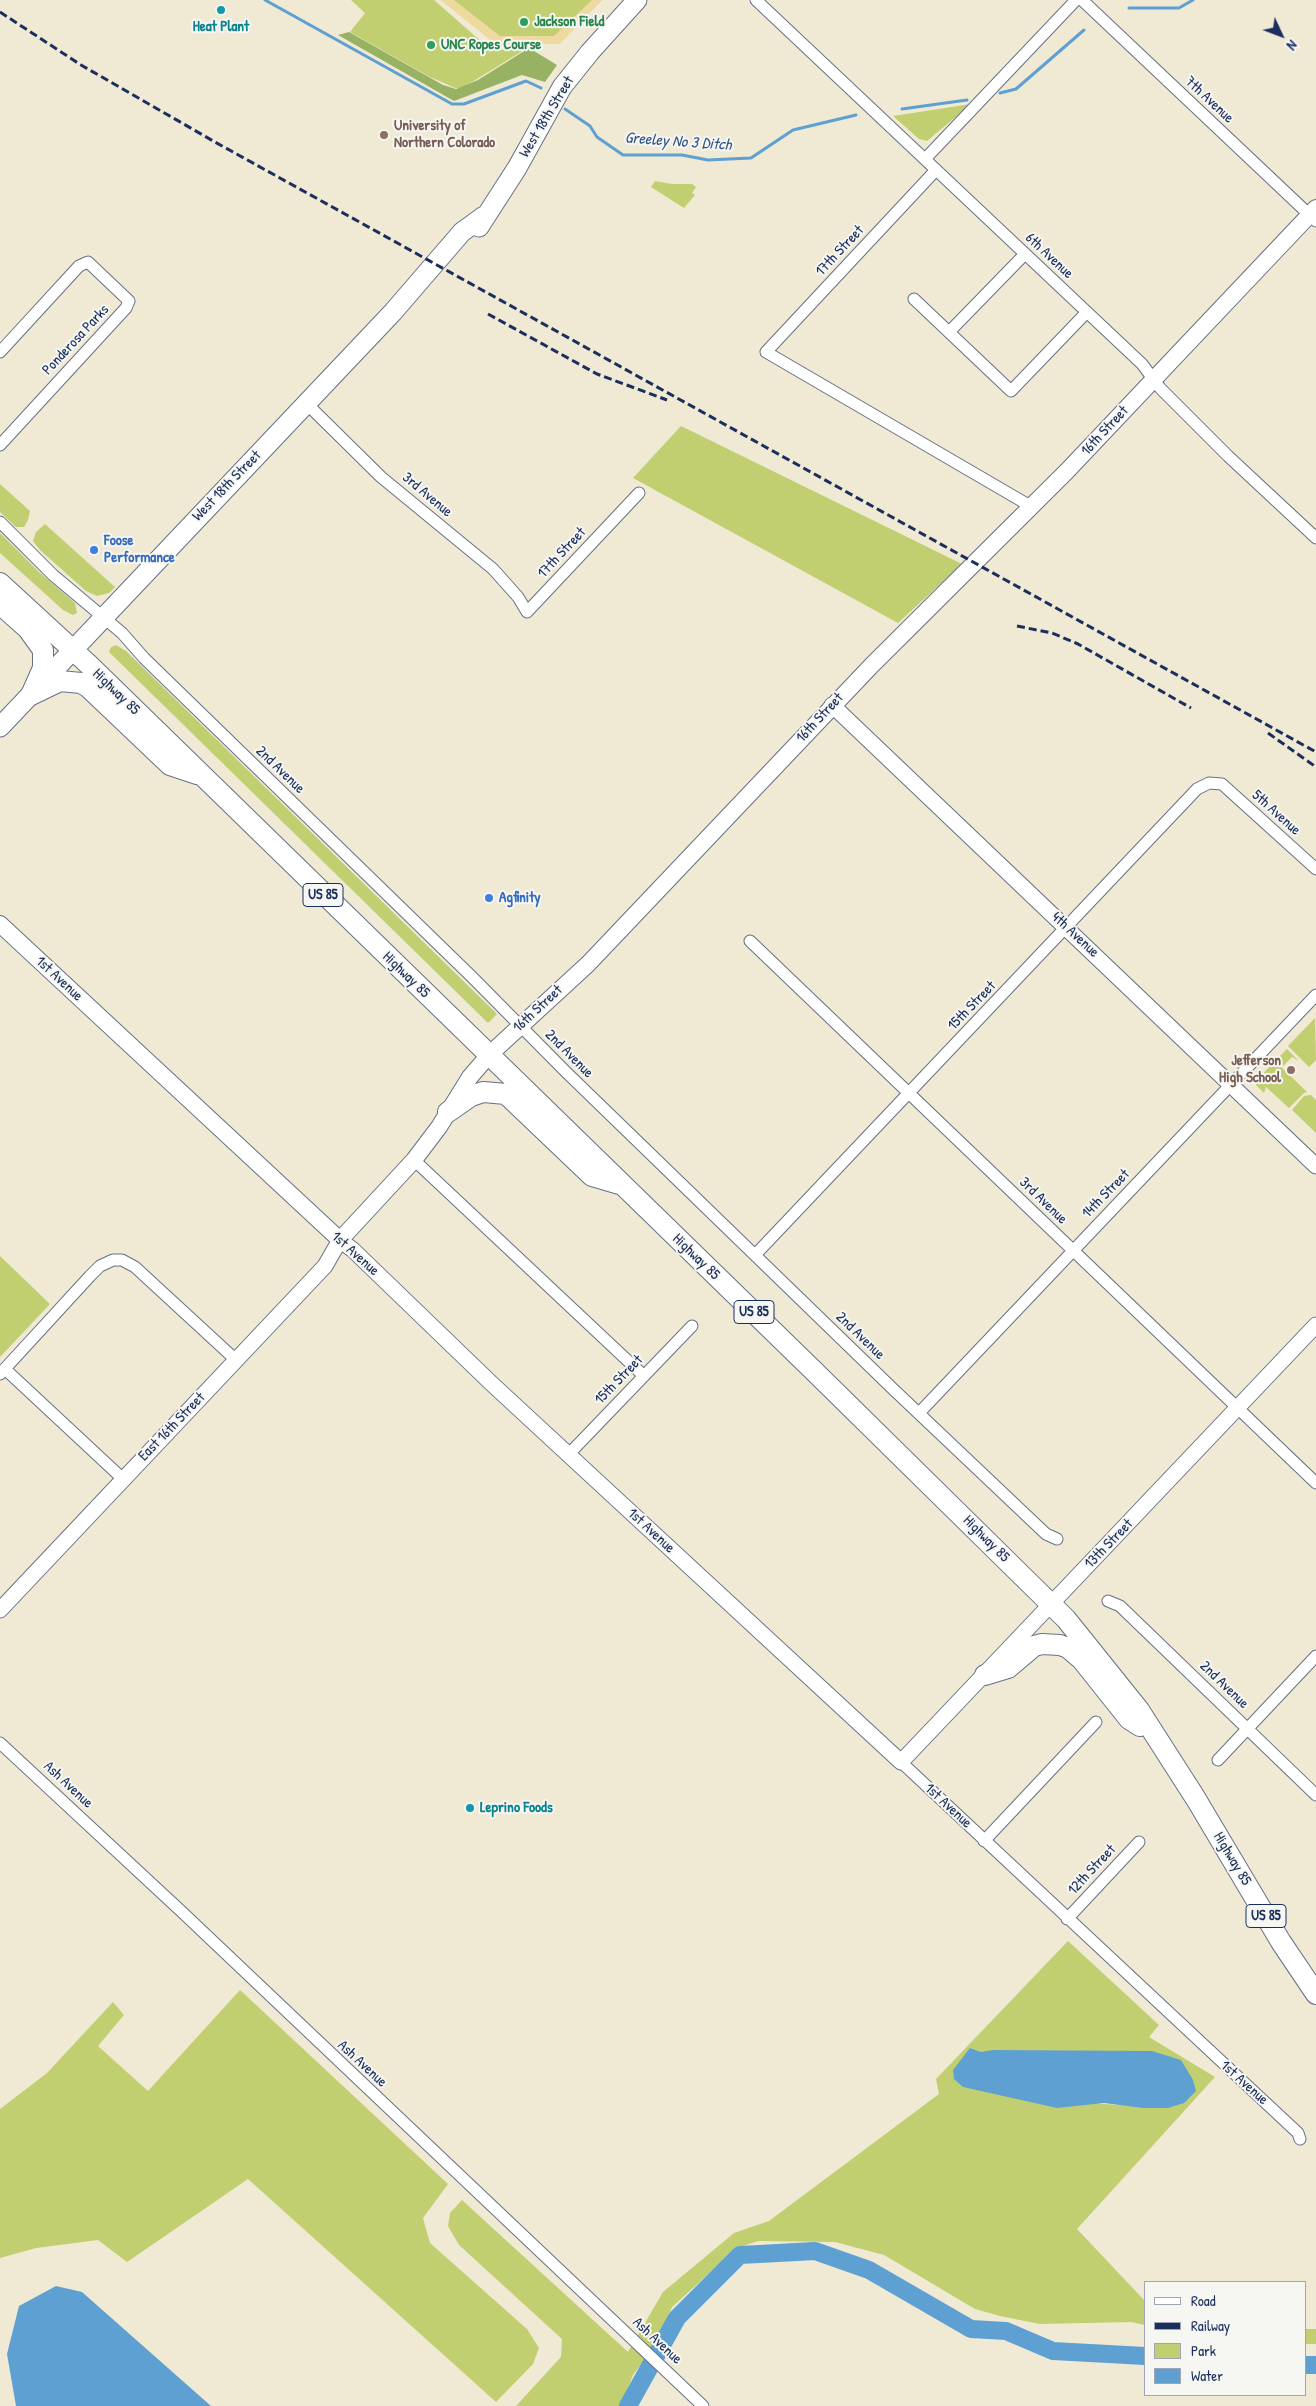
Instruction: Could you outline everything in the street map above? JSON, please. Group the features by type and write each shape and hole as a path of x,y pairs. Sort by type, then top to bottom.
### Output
{"highway":[{"name":"Highway 85","path":"0,583 74,651 1052,1604 1117,1680 1158,1739 1281,1942 1316,1994"},
{"path":"0,604 28,629 43,650 43,668 31,695"},
{"path":"31,695 60,681 80,683 88,687 170,765 200,774"},
{"path":"448,1112 471,1096 483,1092 506,1094 592,1176 622,1185"},
{"path":"985,1675 1008,1668 1034,1646 1042,1644 1060,1645 1082,1660 1129,1719 1158,1739"}],"main road":[{"name":"West 18th Street","path":"0,727 393,312 419,294 473,240 484,216 517,168 562,87 590,52 638,0"},
{"name":"16th Street","path":"340,1240 414,1160 470,1077 489,1055 588,964 832,705 1032,507 1314,215"},
{"name":"1st Avenue","path":"0,924 340,1240"}],"street":[{"name":"6th Avenue","path":"756,0 1142,364 1153,380 1228,456 1316,538"},
{"path":"925,159 1076,0"},
{"name":"7th Avenue","path":"1082,0 1314,215"},
{"name":"17th Street","path":"936,170 766,352 1032,507"},
{"path":"949,332 1025,254"},
{"name":"Ponderosa Parks","path":"0,352 79,266 88,262 129,301 126,308 0,445"},
{"path":"914,299 1011,391 1087,312"},
{"name":"3rd Avenue","path":"306,403 381,476 493,569 518,597 527,612"},
{"name":"17th Street","path":"527,612 639,493"},
{"name":"2nd Avenue","path":"0,522 53,576 103,618 755,1256 1046,1534 1057,1539"},
{"name":"4th Avenue","path":"832,705 1316,1166"},
{"name":"15th Street","path":"755,1256 1197,790 1209,783 1214,783"},
{"name":"5th Avenue","path":"1214,783 1222,784 1316,869"},
{"name":"3rd Avenue","path":"750,941 1316,1483"},
{"name":"14th Street","path":"919,1413 1316,995"},
{"path":"414,1160 644,1376"},
{"name":"East 16th Street","path":"0,1610 122,1478 237,1361 325,1266 340,1240"},
{"name":"1st Avenue","path":"340,1240 353,1250 568,1455 901,1762 1298,2133 1300,2139"},
{"path":"122,1478 2,1371 90,1276 100,1266 113,1260 122,1260 135,1267 237,1361"},
{"name":"13th Street","path":"901,1762 1316,1325"},
{"name":"15th Street","path":"568,1455 692,1326"},
{"name":"2nd Avenue","path":"1108,1601 1120,1606 1316,1794"},
{"path":"1218,1760 1316,1656"},
{"path":"984,1841 1096,1722"},
{"name":"Ash Avenue","path":"0,1743 182,1912 703,2406"},
{"name":"12th Street","path":"1067,1919 1139,1842"}],"green space":[{"name":"UNC Ropes Course","path":"351,0 434,0 483,43 499,50 521,48 524,50 472,82 460,88 455,88 428,76 350,32 365,13"},
{"name":"Jackson Field","path":"441,0 602,0 559,44 496,44"},
{"path":"349,32 443,85 456,89 478,80 529,48 557,65 545,82 522,75 454,101 338,35"},
{"path":"971,104 927,141 919,139 893,116"},
{"path":"655,181 672,184 692,184 696,187 692,193 695,195 684,208 651,187"},
{"path":"681,426 962,564 898,623 633,478"},
{"path":"0,484 30,511 24,527 16,527 0,512"},
{"path":"45,524 115,587 109,593 97,596 86,591 40,550 33,541 36,532"},
{"path":"0,533 39,572 75,603 77,613 73,615 63,610 0,553"},
{"path":"116,645 126,651 497,1014 488,1023 109,652 111,647"},
{"path":"1315,1018 1316,1060 1309,1067 1288,1046"},
{"path":"1287,1049 1299,1061 1292,1057 1283,1066 1277,1059"},
{"path":"1275,1061 1307,1092 1289,1108 1266,1087 1264,1093 1256,1085 1256,1081"},
{"path":"1311,1095 1316,1100 1316,1133 1292,1110 1304,1096"},
{"path":"0,1256 50,1304 0,1357"},
{"path":"1068,1941 1159,2025 1149,2037 1215,2077 1077,2229 1144,2300 1144,2325 1131,2322 1040,2324 1000,2316 975,2309 884,2255 835,2242 758,2241 737,2248 672,2307 657,2343 633,2375 621,2406 516,2406 561,2357 562,2339 459,2245 448,2226 450,2213 462,2200 628,2352 663,2292 734,2233 769,2221 939,2094 936,2079","holes":["970,2048 981,2052 1168,2108 1088,2103"]},
{"path":"240,1990 448,2184 423,2218 430,2243 527,2329 539,2348 533,2364 496,2402 248,2179 127,2262 98,2240 36,2248 0,2258 0,2109 47,2073 113,2002 124,2015 98,2046 148,2091"},
{"path":"1306,2329 1316,2329 1316,2344 1306,2344"}],"sand":[{"path":"441,0 454,0 500,36 554,36 592,0 602,0 559,44 496,44"}],"water":[{"path":"970,2048 981,2052 993,2050 1152,2051 1181,2060 1193,2080 1196,2091 1184,2103 1168,2108 1143,2108 1104,2103 1057,2108 963,2087 954,2079 953,2070"},
{"path":"56,2286 82,2292 211,2406 16,2406 7,2354 19,2306"}],"waterway":[{"name":"Greeley No 3 Ditch","path":"265,0 452,104 464,104 526,81 541,88"},
{"name":"Greeley No 3 Ditch","path":"1129,8 1179,8 1193,0"},
{"name":"Greeley No 3 Ditch","path":"1000,93 1016,89 1084,30"},
{"name":"Greeley No 3 Ditch","path":"902,109 967,100"},
{"name":"Greeley No 3 Ditch","path":"565,109 590,126 597,137 623,155 682,155 708,160 751,158 793,130 856,115"},
{"path":"628,2406 677,2318 740,2255 815,2251 869,2270 971,2329 1006,2331 1053,2351 1144,2356"},
{"path":"1306,2365 1316,2365"}],"railway":[{"path":"0,12 81,65 215,142 1316,752"},
{"path":"488,314 597,374 667,400"},
{"path":"1017,626 1052,633 1078,644 1191,708"},
{"path":"1268,733 1316,767"}],"place":[{"name":"Heat Plant","path":"221,10"},
{"name":"Jackson Field","path":"524,22"},
{"name":"UNC Ropes Course","path":"431,45"},
{"name":"University of Northern Colorado","path":"384,135"},
{"name":"Foose Performance","path":"94,550"},
{"name":"Agfinity","path":"489,898"},
{"name":"Jefferson High School","path":"1291,1070"},
{"name":"Leprino Foods","path":"470,1808"}]}
